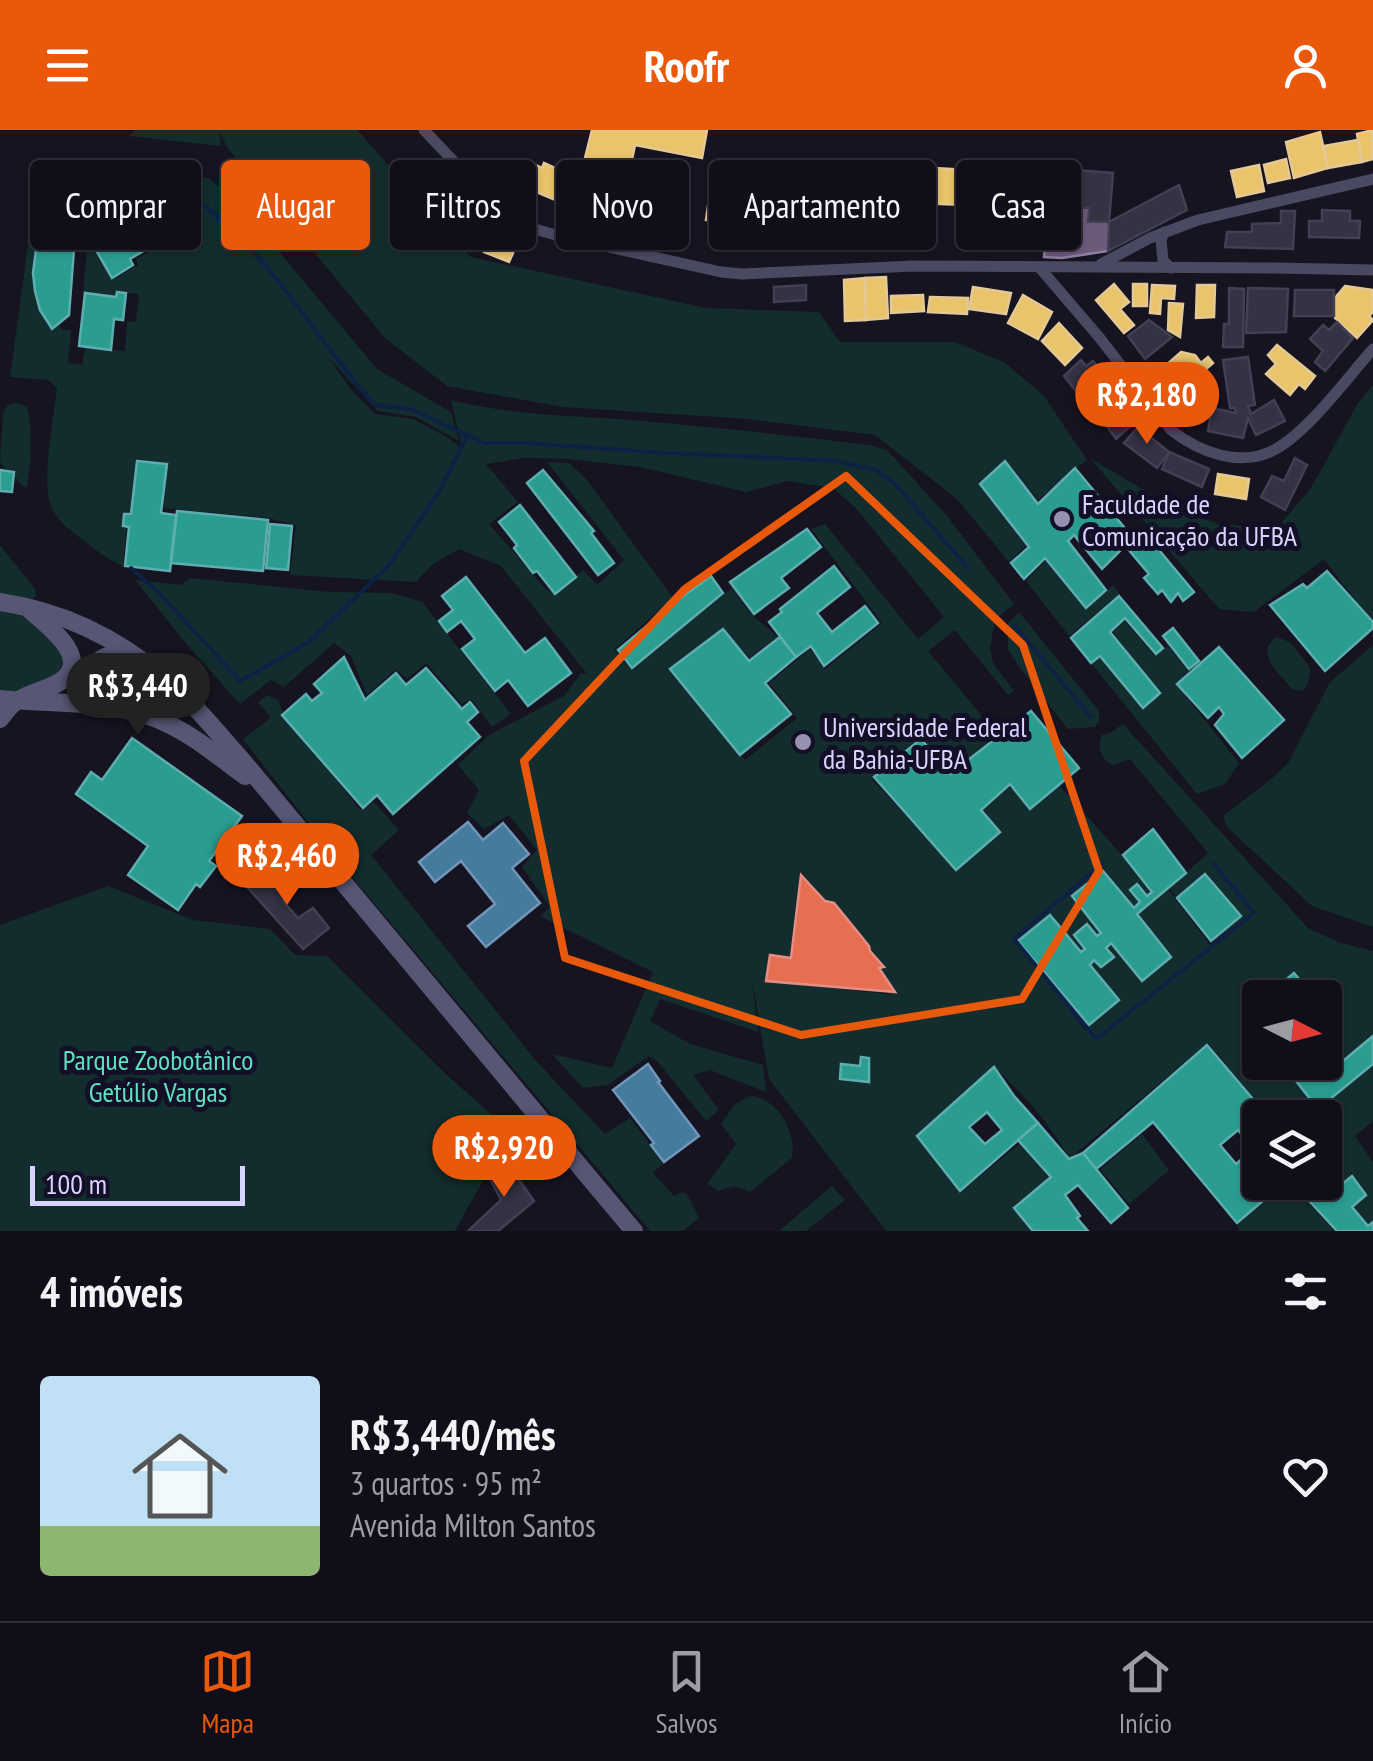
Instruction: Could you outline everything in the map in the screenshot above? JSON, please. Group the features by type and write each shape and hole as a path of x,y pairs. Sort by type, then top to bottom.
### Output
{"main road":[{"path":"0,602 82,624 130,653 184,697 271,795 634,1231"},
{"path":"0,719 8,700 61,681 71,668 70,651 63,641 27,607"},
{"path":"106,706 91,684 94,664 108,654 130,653"},
{"path":"168,723 178,717 184,697"},
{"path":"8,700 106,706 168,723 271,795"}],"street":[{"path":"424,130 513,220 534,230 721,272 1097,266 1373,270"},
{"path":"1097,266 1164,232 1198,220 1373,179"},
{"path":"1164,232 1161,251 1163,260 1172,268"},
{"path":"1039,267 1172,430 1186,442 1234,458 1256,457 1275,450 1309,421 1373,349"}],"highlighted area":[{"path":"846,476 1023,645 1099,871 1022,999 801,1035 565,958 524,761 685,589"}],"green space":[{"path":"136,130 357,130 390,167 390,250 465,250 471,257 706,308 819,312 840,342 955,342 1004,362 1044,396 1087,460 1038,500 1006,460 978,483 1026,546 1009,562 957,499 875,435 748,419 563,407 447,386 385,338 312,250 370,250 370,160 238,160 219,131 221,146 129,136"},
{"path":"201,177 208,178 221,188 221,250 278,250 377,369 451,412 459,441 416,417 378,411 329,358 375,414 413,419 462,448 451,400 523,412 759,432 875,446 888,451 947,516 1014,604 995,620 990,648 993,663 1014,691 1008,695 955,630 928,651 997,734 950,774 921,739 872,779 956,870 981,810 1010,784 1030,808 1059,785 1122,855 1152,892 1147,896 1130,890 1140,902 1134,908 1102,871 1072,895 1101,933 1097,936 1087,924 1074,934 1085,949 1081,952 1050,915 1018,941 1085,1030 1118,1001 1090,965 1095,961 1101,968 1114,957 1106,948 1111,944 1141,982 1172,957 1139,914 1168,889 1210,945 1242,917 1206,873 1176,897 1169,888 1208,853 1130,759 1113,765 1102,756 1102,735 1123,724 1309,929 1373,951 1373,1035 1343,1060 1342,980 1301,980 1295,973 1286,980 1242,980 1242,1080 1294,1080 1311,1100 1255,1100 1208,1043 1069,1159 1036,1110 994,1067 916,1136 961,1192 1019,1144 1051,1177 1015,1208 1032,1231 886,1231 769,1079 752,979 758,1032 660,999 650,1021 690,1044 763,1065 766,1092 710,1070 693,1075 719,1110 706,1121 649,1056 608,1085 583,1088 552,1054 612,1068 653,972 540,916 550,907 522,867 537,850 509,815 484,829 467,813 479,790 458,765 489,735 564,696 581,673 588,675 501,566 459,549 433,564 416,582 290,575 296,525 268,518 164,508 166,464 136,460 130,513 122,513 122,527 127,528 123,566 103,555 65,525 51,506 47,482 57,388 48,380 10,377 29,238 30,250 69,250 50,311 62,330 71,330 68,363 82,365 85,348 125,351 127,322 136,322 139,294 83,294 87,250 96,250 114,279 138,265 136,259 153,250 201,250","holes":["524,458 640,467 746,492 787,481 833,488 856,508 944,617 918,639 825,524 811,529 882,623 825,669 810,649 769,683 797,718 745,760 669,669 722,628 749,658 778,637 751,614 732,588 631,669 614,650 673,598 587,480 569,463 547,462 624,560 597,585 583,570 554,595 543,586 489,524 518,502 486,464","802,876 825,901 834,903 869,946 884,966 879,968 894,992 766,981 770,956 791,958"]},
{"path":"1373,385 1373,624 1324,559 1254,612 1219,609 1090,458 1174,508 1218,524 1277,528 1311,488 1358,403"},
{"path":"8,405 27,407 30,427 27,487 0,463 3,413"},
{"path":"0,545 35,589 36,597 0,593"},
{"path":"1045,561 1086,609 1113,585 1120,594 1069,636 1026,581"},
{"path":"190,578 330,592 392,593 422,602 511,714 492,727 471,699 462,704 426,663 407,679 396,669 367,695 351,656 334,643 284,687 271,680 240,704 135,580 181,585"},
{"path":"0,602 57,634 68,676 0,699"},
{"path":"1019,612 1099,711 1095,727 1068,729 1017,664 1008,649 1008,623"},
{"path":"1125,621 1154,655 1168,646 1189,671 1176,684 1239,763 1225,784 1197,794 1091,663 1100,656 1159,693 1113,632"},
{"path":"1276,637 1290,642 1311,669 1303,691 1292,689 1268,657 1267,650"},
{"path":"1373,645 1373,927 1312,906 1227,827 1223,816 1288,763 1330,682"},
{"path":"128,660 174,692 173,711 108,699 105,677 112,664"},
{"path":"268,695 278,700 360,810 374,802 399,830 371,855 537,1062 605,1134 630,1118 664,1162 653,1173 674,1196 687,1194 699,1218 683,1231 650,1231 331,852 243,739 271,718 258,702"},
{"name":"Parque Zoobotânico Getúlio Vargas","path":"108,886 193,920 270,929 295,955 327,956 496,1118 491,1129 487,1173 455,1231 0,1231 0,925"},
{"path":"1373,1065 1373,1121 1355,1136 1373,1162 1373,1221 1368,1225 1353,1207 1367,1195 1352,1176 1342,1183 1342,1100 1329,1100"},
{"path":"751,1096 769,1103 784,1118 792,1138 792,1158 750,1192 734,1186 718,1191 707,1184 736,1144 721,1124 735,1104"},
{"path":"1142,1134 1169,1170 1129,1204 1100,1169"},
{"path":"832,1186 845,1200 806,1231 779,1231"},
{"path":"1265,1200 1306,1200 1334,1231 1239,1231 1238,1224"}],"building: Moradias":[{"path":"592,130 707,130 702,158 635,145 632,160 584,160"},
{"path":"1373,130 1373,159 1362,162 1357,134"},
{"path":"1320,132 1328,168 1294,178 1286,142"},
{"path":"1358,140 1362,162 1328,168 1324,146"},
{"path":"1286,159 1290,178 1268,183 1264,165"},
{"path":"544,163 556,169 556,200 536,192 536,165 542,168"},
{"path":"1259,165 1264,191 1237,197 1231,171"},
{"path":"936,168 956,169 956,205 936,204"},
{"path":"507,250 513,253 509,262 484,252"},
{"path":"886,277 888,318 866,320 865,278"},
{"path":"865,278 866,320 845,321 844,280"},
{"path":"1114,284 1129,302 1120,309 1134,325 1124,333 1096,300"},
{"path":"1133,284 1147,284 1147,306 1133,306"},
{"path":"1152,285 1175,286 1174,299 1161,298 1160,314 1150,313"},
{"path":"1197,285 1215,285 1214,317 1196,318"},
{"path":"1345,286 1373,290 1373,312 1369,316 1373,320 1357,338 1335,318 1335,298"},
{"path":"973,287 1011,293 1006,314 969,309"},
{"path":"923,295 924,311 891,313 891,296"},
{"path":"1023,295 1052,312 1038,339 1008,323"},
{"path":"930,297 968,298 967,314 928,312"},
{"path":"1169,303 1183,304 1180,337 1168,330"},
{"path":"1059,323 1082,348 1065,365 1042,341"},
{"path":"1277,345 1315,376 1305,389 1299,384 1290,395 1266,374 1276,364 1268,355"},
{"path":"1181,352 1195,355 1201,363 1208,357 1213,363 1206,369 1210,376 1205,386 1190,398 1165,366"},
{"path":"1218,474 1249,479 1246,499 1215,494"}],"building: Comércio":[{"path":"801,875 825,901 834,903 869,946 895,992 766,981 770,955 791,958"}],"building: Escritórios":[{"path":"1081,208 1089,208 1088,222 1109,222 1108,251 1044,257 1044,250 1081,250"}],"building: Escolas":[{"path":"36,250 74,250 69,315 52,329 40,310 35,291"},
{"path":"96,250 145,250 130,259 133,265 112,278"},
{"path":"117,292 126,293 123,320 114,319 111,350 79,346 85,293 116,297"},
{"path":"137,461 167,464 161,513 176,515 170,571 125,566 129,527 123,526 124,514 131,514"},
{"name":"Faculdade de Comunicação da UFBA","path":"1005,461 1038,504 1075,468 1133,538 1102,569 1074,535 1068,541 1106,590 1086,608 1045,558 1024,579 1011,563 1029,547 980,484"},
{"path":"0,470 14,472 12,492 0,491"},
{"path":"543,470 594,531 591,533 614,563 598,575 527,483"},
{"path":"520,505 576,577 555,594 537,571 533,573 499,522"},
{"path":"177,511 268,520 263,571 171,563"},
{"path":"270,524 292,526 288,570 266,568"},
{"path":"807,529 821,547 781,578 789,588 754,614 730,582"},
{"path":"1144,532 1194,592 1183,601 1178,593 1171,602 1144,578 1149,574 1128,549"},
{"path":"834,566 850,587 817,613 832,632 865,606 878,623 824,666 811,646 796,657 769,622"},
{"path":"1327,571 1373,622 1373,628 1325,671 1270,605 1303,584 1307,588"},
{"path":"711,576 723,593 632,668 618,650"},
{"path":"466,577 525,653 545,638 571,673 528,706 508,680 495,691 462,649 475,639 461,621 447,632 439,621 453,610 442,596"},
{"path":"1119,596 1163,648 1156,654 1125,618 1110,632 1160,693 1143,708 1100,656 1091,663 1071,638"},
{"path":"1173,628 1199,661 1189,669 1163,636"},
{"path":"723,629 749,661 780,637 796,657 765,683 791,714 740,755 670,669"},
{"path":"1219,647 1284,720 1242,758 1215,725 1224,714 1219,707 1208,718 1177,684"},
{"path":"344,657 365,700 396,673 406,685 426,668 462,709 470,702 478,712 467,722 480,737 393,814 377,795 363,808 282,715 306,694 312,701 322,693 314,684"},
{"path":"1031,711 1079,768 1030,809 1010,784 981,810 1000,832 956,870 874,777 921,739 950,774"},
{"path":"132,738 242,816 209,861 216,866 200,887 196,884 178,910 128,875 148,846 76,794 91,772 102,780"},
{"path":"1153,829 1186,873 1137,914 1171,957 1142,981 1111,943 1106,948 1114,957 1101,967 1094,960 1090,965 1119,1000 1089,1025 1018,941 1050,915 1081,952 1085,949 1074,935 1087,924 1097,936 1101,933 1072,896 1103,871 1134,908 1140,902 1130,890 1137,884 1147,896 1152,892 1123,855"},
{"path":"1205,874 1241,916 1211,941 1177,898"},
{"path":"1373,1036 1373,1064 1329,1100 1311,1100 1295,1080 1342,1080 1342,1060"},
{"path":"1207,1045 1254,1100 1242,1100 1242,1135 1238,1130 1220,1145 1236,1164 1242,1159 1242,1200 1264,1200 1237,1223 1153,1122 1095,1170 1083,1153"},
{"path":"861,1057 869,1058 869,1082 840,1079 841,1064 860,1066"},
{"path":"994,1067 1038,1123 960,1191 917,1136","holes":["987,1112 1002,1130 985,1144 969,1127"]},
{"path":"1038,1123 1069,1159 1083,1153 1128,1208 1111,1223 1078,1185 1065,1195 1088,1231 1033,1231 1014,1208 1051,1177 1018,1140"},
{"path":"1352,1176 1366,1195 1352,1207 1368,1226 1373,1222 1373,1231 1337,1231 1308,1200 1342,1200 1342,1184"}],"building: Público":[{"path":"468,822 483,840 503,823 529,854 512,868 540,903 486,947 468,926 495,904 461,861 435,882 419,862"},
{"path":"648,1064 699,1136 664,1162 613,1090"}],"building: Outros":[{"path":"1081,170 1113,173 1109,222 1088,222 1089,208 1081,208"},
{"path":"1179,185 1187,210 1108,251 1109,222"},
{"path":"1322,210 1350,211 1350,221 1360,221 1359,238 1309,237 1309,221 1322,221"},
{"path":"1281,211 1295,211 1293,249 1225,247 1227,232 1252,232 1252,224 1281,223"},
{"path":"806,285 806,300 774,302 774,287"},
{"path":"1229,288 1244,289 1243,347 1223,347 1224,324 1229,324"},
{"path":"1248,288 1288,289 1286,332 1246,333"},
{"path":"1295,290 1334,290 1334,316 1294,316"},
{"path":"1149,320 1172,337 1145,359 1128,336"},
{"path":"1337,322 1353,338 1325,371 1315,362 1323,351 1310,339 1323,325 1329,330"},
{"path":"1248,357 1255,405 1248,406 1251,414 1274,400 1285,421 1256,435 1248,418 1243,438 1208,431 1212,408 1236,413 1235,408 1230,408 1223,360"},
{"path":"1081,360 1086,366 1093,361 1100,370 1092,376 1102,391 1086,404 1064,376"},
{"path":"1114,388 1137,420 1116,439 1092,405"},
{"path":"1138,427 1169,452 1157,468 1124,443"},
{"path":"1169,452 1209,469 1202,487 1162,469"},
{"path":"1295,458 1307,465 1285,510 1261,497 1272,476 1284,481"},
{"path":"275,865 296,889 282,900 298,918 313,908 329,928 303,949 248,888"},
{"path":"505,1160 534,1201 498,1231 468,1231 501,1200 487,1173"}],"waterway":[{"path":"205,206 253,251 375,405 411,409 484,443 835,461 876,470 895,484 968,568"},
{"path":"131,568 240,681 309,642 389,565 439,492 467,436"},
{"path":"1014,625 1091,717"},
{"path":"1102,864 1014,939 1096,1039 1254,913 1214,864"}],"place":[{"name":"Faculdade de Comunicação da UFBA","path":"1062,519"},
{"name":"Universidade Federal da Bahia-UFBA","path":"803,742"}]}
